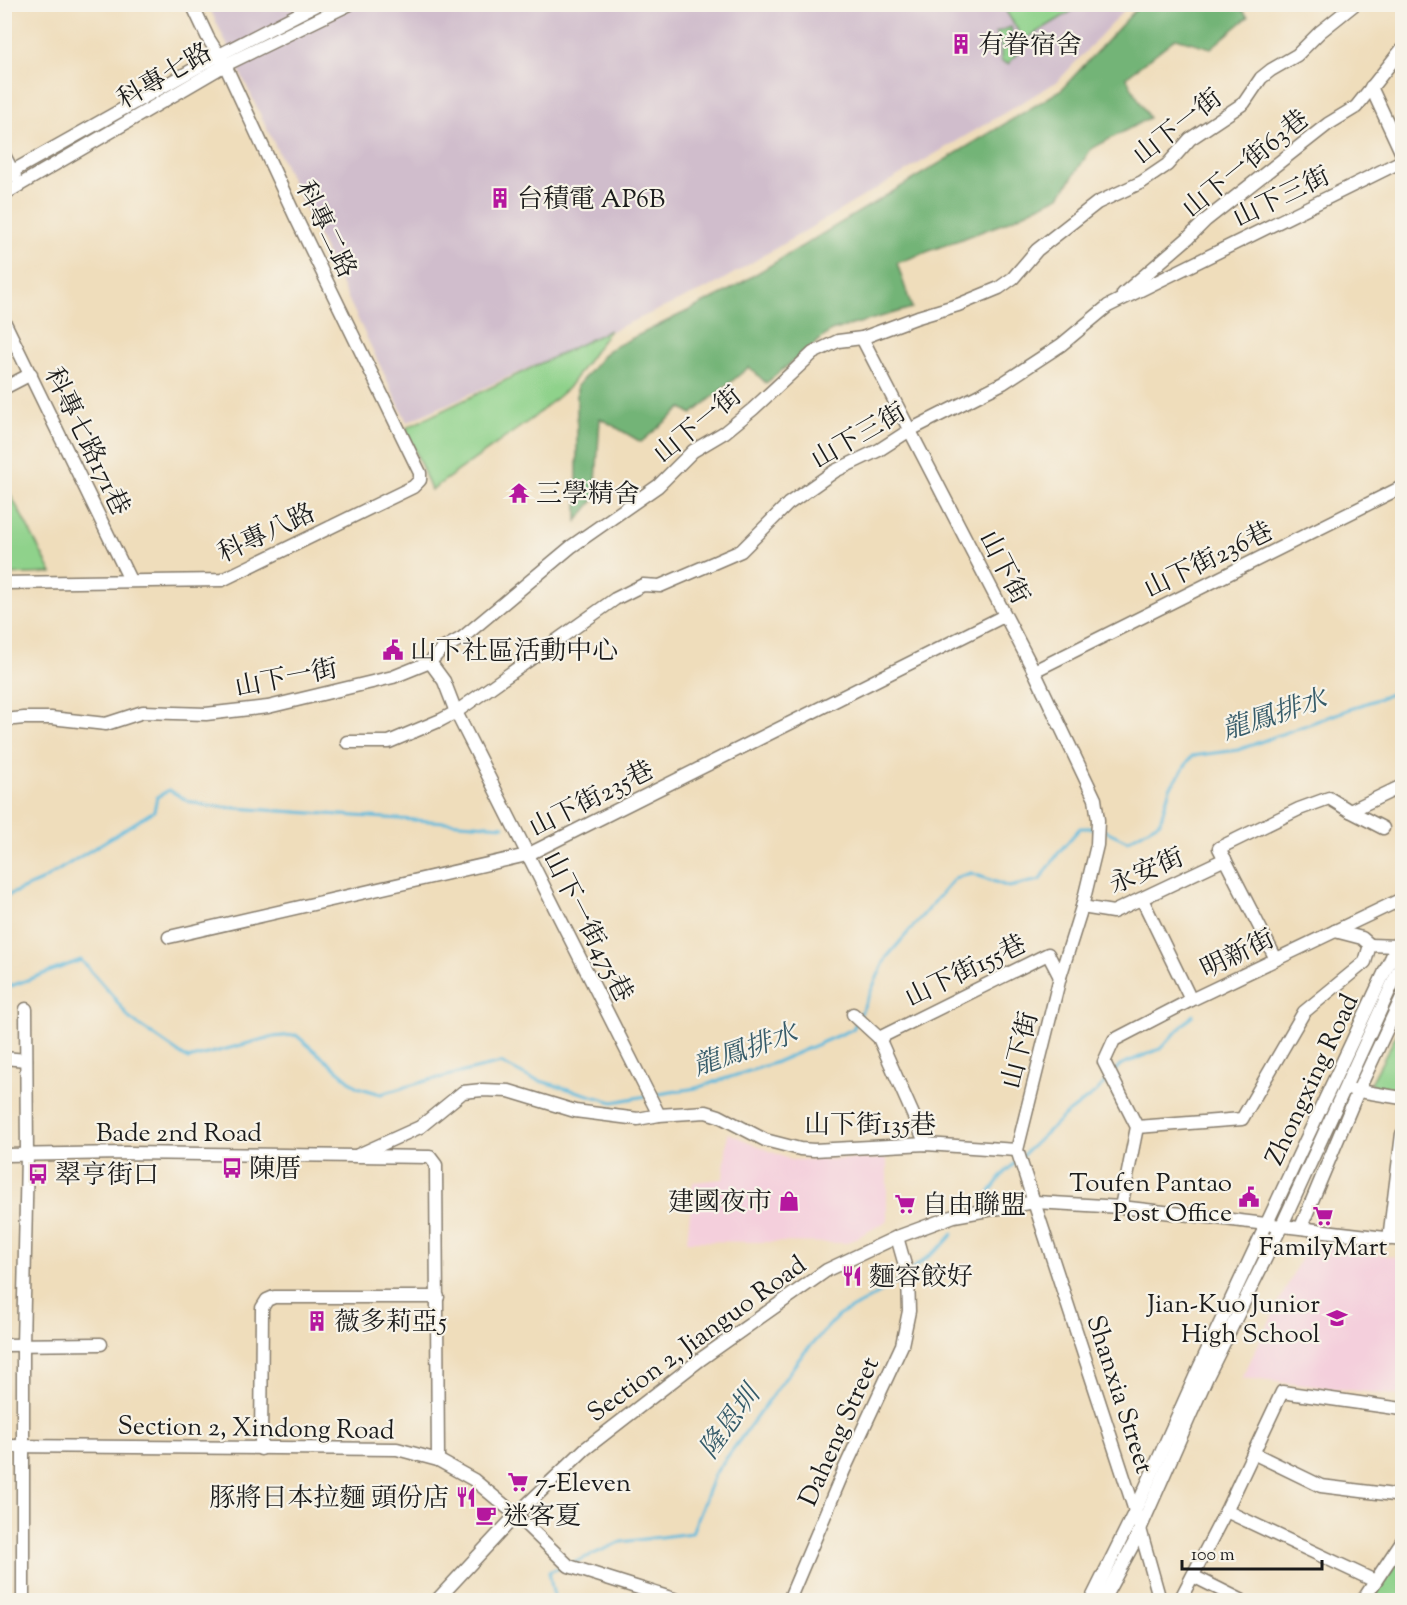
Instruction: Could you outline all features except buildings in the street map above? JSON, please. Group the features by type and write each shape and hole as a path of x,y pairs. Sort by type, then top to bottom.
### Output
{"street":[{"name":"科專二路","path":"192,4 222,60 420,473"},
{"name":"科專七路","path":"6,190 20,185 222,60 318,4"},
{"name":"科專七路","path":"9,174 222,60 350,4"},
{"name":"山下一街","path":"4,720 51,718 106,724 143,712 206,714 268,707 393,677 430,662 442,649 462,638 572,546 658,486 693,451 725,432 813,353 838,341 862,338 958,305 999,288 1013,278 1037,250 1097,203 1142,182 1167,165 1190,139 1244,103 1261,78 1297,55 1320,32 1355,4"},
{"name":"山下一街63巷","path":"1108,306 1206,220 1328,124 1356,107 1402,49"},
{"path":"1371,87 1402,154"},
{"path":"4,155 9,174 20,185"},
{"name":"山下三街","path":"346,742 389,742 456,712 615,599 643,585 660,586 741,551 788,504 835,471 879,450 910,430 1003,383 1061,345 1108,306 1402,161"},
{"name":"科專七路171巷","path":"4,321 130,580"},
{"name":"山下街","path":"862,338 1034,671 1095,799 1098,837 1082,907 1060,977 1019,1155"},
{"path":"4,388 31,374"},
{"name":"科專八路","path":"4,583 222,580 413,487 420,480 420,473"},
{"name":"山下街236巷","path":"1034,671 1402,487"},
{"name":"山下街235巷","path":"169,937 527,855 1004,616"},
{"name":"山下一街475巷","path":"430,662 444,681 456,712 657,1111"},
{"path":"1350,811 1402,786"},
{"path":"1276,959 1220,848 1299,809 1329,798 1383,828"},
{"name":"永安街","path":"1082,907 1113,912 1225,859"},
{"path":"1142,899 1191,1000"},
{"name":"明新街","path":"1137,1127 1109,1071 1113,1040 1402,899"},
{"path":"1335,931 1362,938 1370,945 1400,941"},
{"name":"Zhongxing Road","path":"1090,1600 1135,1511 1199,1368 1400,941"},
{"path":"1121,1207 1137,1127 1242,1119 1304,1012 1365,962 1370,945"},
{"name":"山下街155巷","path":"879,1038 1048,954 1060,977"},
{"name":"Zhongxing Road","path":"1103,1600 1140,1529 1207,1377 1282,1225 1402,963"},
{"path":"1301,1227 1358,1091 1402,997"},
{"path":"22,1600 23,1345 27,1155 26,1010"},
{"path":"854,1015 879,1038 926,1144"},
{"path":"4,1058 26,1060"},
{"path":"1344,1088 1402,1098"},
{"name":"山下街135巷","path":"352,1157 420,1127 463,1092 482,1090 509,1091 575,1111 638,1119 657,1111 706,1112 719,1116 765,1140 800,1149 926,1144 1019,1155"},
{"path":"1389,1239 1400,1165 1402,1134"},
{"name":"Bade 2nd Road","path":"4,1155 246,1154 430,1157 436,1165 438,1297"},
{"path":"1019,1155 1035,1202"},
{"name":"Section 2, Jianguo Road","path":"437,1600 516,1515 585,1449 700,1359 827,1270 897,1237 954,1216 1035,1202 1121,1207 1402,1240"},
{"name":"Shanxia Street","path":"1035,1202 1135,1511 1160,1600"},
{"name":"Daheng Street","path":"789,1600 843,1470 902,1345 909,1311 907,1273 897,1237"},
{"path":"261,1449 262,1308 267,1300 274,1297 438,1297 438,1460"},
{"path":"4,1345 101,1344"},
{"path":"1180,1600 1226,1511 1282,1392 1402,1408"},
{"name":"Section 2, Xindong Road","path":"4,1446 397,1449 438,1460 474,1480 516,1515 567,1565 677,1600"},
{"path":"1253,1453 1321,1486 1402,1497"},
{"path":"1226,1511 1375,1581"},
{"path":"1363,1600 1402,1541"},
{"path":"1194,1576 1241,1600"}],"shaded area":[{"path":"208,5 1129,5 1058,81 714,285 407,422"},
{"name":"建國夜市","path":"728,1133 791,1160 887,1159 887,1221 847,1243 687,1241 693,1182 723,1179"},
{"name":"Jian-Kuo Junior High School","path":"1308,1243 1402,1258 1402,1396 1242,1378"}],"green space":[{"path":"1002,5 1082,5 1024,40"},
{"path":"1140,5 1238,5 1248,17 1211,48 1176,38 1126,77 1149,118 1091,149 1060,196 1002,224 897,263 912,308 831,331 766,383 749,367 692,414 682,408 641,442 600,418 595,499 577,521 577,386 608,350 726,292 1061,90"},
{"path":"1011,27 1012,32 1007,34 1012,51 1017,54 1008,64 1001,61 1001,45 996,33"},
{"path":"610,330 568,388 533,418 431,490 406,428"},
{"path":"5,484 52,573 5,575"},
{"path":"1402,1024 1402,1089 1370,1085"},
{"path":"1402,1555 1402,1600 1372,1600"}],"waterway":[{"name":"龍鳳排水","path":"1100,828 1127,841 1160,822 1170,788 1192,756 1238,750 1402,690"},
{"path":"4,897 41,881 154,811 157,797 169,790 188,801 208,806 504,826"},
{"name":"龍鳳排水","path":"860,1015 886,958 955,878 971,873 1009,887 1040,880 1059,852 1080,828 1093,828"},
{"name":"龍鳳排水","path":"4,982 11,986 81,960 130,1019 188,1059 272,1037 296,1035 357,1087 381,1094 501,1063 530,1078 613,1102 646,1096"},
{"name":"隆恩圳","path":"1113,1073 1120,1065 1160,1049 1193,1015"},
{"name":"龍鳳排水","path":"653,1095 696,1088 774,1063 853,1029 856,1023"},
{"name":"隆恩圳","path":"1023,1155 1109,1078"},
{"name":"隆恩圳","path":"986,1197 1003,1174 1016,1162"},
{"name":"隆恩圳","path":"911,1270 943,1245 953,1234"},
{"name":"隆恩圳","path":"573,1563 621,1542 692,1533 714,1475 802,1355 838,1316 887,1289 904,1276"},
{"name":"隆恩圳","path":"552,1600 554,1597 549,1572 564,1566"}],"place":[{"name":"有眷宿舍","path":"961,44"},
{"name":"台積電 AP6B","path":"500,198"},
{"name":"三學精舍","path":"519,493"},
{"name":"山下社區活動中心","path":"393,650"},
{"name":"陳厝","path":"232,1168"},
{"name":"翠亨街口","path":"38,1174"},
{"name":"Toufen Pantao Post Office","path":"1249,1197"},
{"name":"建國夜市","path":"789,1201"},
{"name":"自由聯盟","path":"905,1204"},
{"name":"FamilyMart","path":"1323,1216"},
{"name":"麵容餃好","path":"852,1276"},
{"name":"Jian-Kuo Junior High School","path":"1337,1318"},
{"name":"薇多莉亞5","path":"317,1321"},
{"name":"7-Eleven","path":"518,1482"},
{"name":"豚將日本拉麵 頭份店","path":"466,1497"},
{"name":"迷客夏","path":"486,1515"}]}
